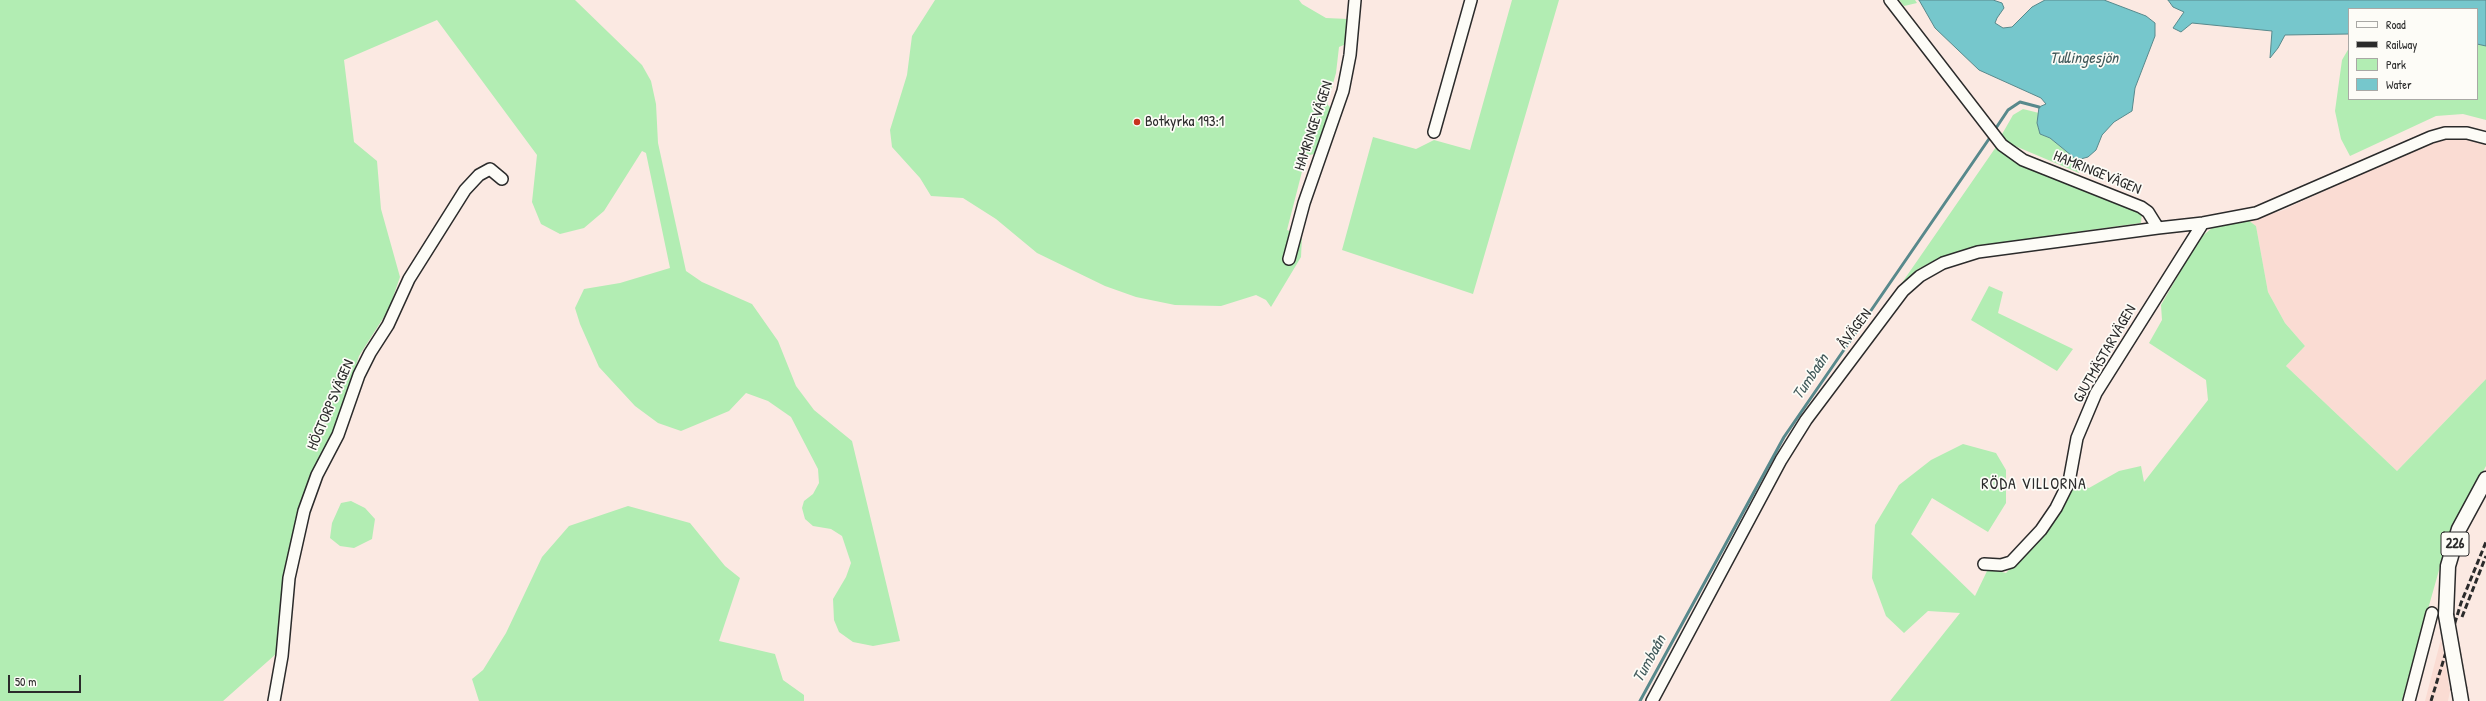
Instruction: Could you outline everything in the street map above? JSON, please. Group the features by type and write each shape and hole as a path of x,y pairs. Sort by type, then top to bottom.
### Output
{"main road":[{"name":"226","path":"2460,695 2446,615 2448,566 2457,536 2486,479"}],"street":[{"name":"HAMRINGEVÄGEN","path":"1289,259 1304,203 1343,91 1350,55 1355,0"},
{"path":"1434,132 1471,0"},
{"name":"HAMRINGEVÄGEN","path":"1890,0 2002,145 2023,160 2141,207 2148,212 2158,228"},
{"path":"2158,228 2203,223 2256,213 2431,137 2444,133 2467,133 2486,138"},
{"name":"HÖGTORPSVÄGEN","path":"274,701 282,656 289,578 304,511 317,475 338,435 359,375 399,303 409,279 465,190 479,175 490,169 502,179"},
{"name":"GJUTMÄSTARVÄGEN","path":"1984,564 2001,565 2011,562 2041,530 2056,508 2069,482 2077,438 2096,393 2203,223"},
{"name":"ÅVÄGEN","path":"1652,701 1781,460 1806,420 1903,291 1920,276 1943,263 1978,252 2158,228"},
{"path":"2409,701 2432,613"}],"shaded area":[{"path":"2446,138 2466,138 2486,144 2486,379 2397,471 2286,366 2305,346 2285,323 2268,292 2256,226 2248,220 2281,211 2429,143"},
{"path":"2441,639 2450,691 2448,701 2425,701"}],"green space":[{"path":"0,0 575,0 642,65 651,81 656,104 658,143 686,271 702,282 752,304 778,341 796,386 814,410 852,441 900,641 873,646 853,642 839,632 834,620 833,599 846,577 851,563 842,536 831,529 813,526 805,519 802,508 804,501 813,494 819,483 818,469 791,417 768,401 746,393 729,411 681,431 658,423 635,406 599,367 580,324 575,308 584,289 620,283 670,268 646,153 642,151 604,211 584,228 560,234 541,224 532,202 537,155 437,20 344,60 354,142 377,161 381,209 400,277 389,309 359,356 337,427 284,577 276,654 223,701 0,701"},
{"path":"935,0 1299,0 1302,4 1326,18 1348,19 1346,44 1339,47 1336,73 1327,104 1332,109 1314,154 1306,156 1287,230 1302,236 1301,257 1271,307 1266,300 1256,295 1221,306 1175,305 1136,297 1105,286 1037,253 996,219 963,198 931,196 920,178 892,147 890,130 907,75 912,36"},
{"path":"1512,0 1559,0 1473,294 1342,250 1373,137 1416,149 1434,140 1470,150"},
{"path":"1899,0 1915,0 1917,3 1904,6"},
{"path":"2478,44 2486,46 2486,120 2463,114 2436,116 2350,156 2341,139 2335,111 2342,60 2348,50 2348,100 2478,100"},
{"path":"2023,109 2039,113 2037,123 2040,134 2050,138 2077,160 2079,173 2008,143 2001,136 2013,115"},
{"path":"1996,147 2023,165 2142,211 2141,223 1975,246 1941,258 1918,269 1897,290"},
{"path":"2248,220 2256,226 2268,292 2285,323 2305,346 2286,366 2397,471 2486,379 2486,466 2457,519 2445,549 2402,701 1890,701 1960,613 1928,611 1904,633 1886,616 1872,578 1875,525 1899,485 1931,460 1963,444 1996,453 2006,470 2006,503 1988,532 1932,498 1911,534 1975,596 1988,569 2006,573 2043,534 2074,482 2089,488 2119,471 2141,466 2144,482 2208,400 2206,380 2149,343 2162,320 2161,305 2199,239 2213,227"},
{"path":"1989,286 2003,292 1998,313 2073,349 2057,371 1971,320"},
{"path":"351,501 365,508 375,519 372,539 354,548 340,546 330,538 332,523 341,503"},
{"path":"628,506 690,523 725,566 740,578 719,641 775,654 783,680 804,695 804,701 479,701 472,679 483,670 506,633 542,557 569,526"}],"water":[{"name":"Tullingesjön","path":"1919,0 1993,0 2002,3 2004,8 1995,23 2003,28 2012,27 2032,7 2045,0 2104,0 2146,16 2155,23 2155,36 2135,88 2132,111 2114,122 2102,135 2096,150 2088,157 2077,160 2050,138 2040,134 2037,123 2039,107 2046,104 2041,98 1979,70 1935,28"},
{"path":"2168,0 2486,0 2486,46 2478,44 2478,8 2348,8 2348,34 2285,35 2278,48 2270,58 2272,31 2192,23 2181,32 2173,28 2184,12 2173,7"}],"waterway":[{"name":"Tumbaån","path":"1994,131 2008,110 2020,102 2039,107"},
{"name":"Tumbaån","path":"1640,701 1784,437 1991,136"}],"railway":[{"path":"2431,701 2461,603 2486,542"},
{"path":"2462,617 2486,556"}],"place":[{"name":"Botkyrka 193:1","path":"1137,122"}],"district":[{"name":"RÖDA VILLORNA","path":"2034,485"}]}
